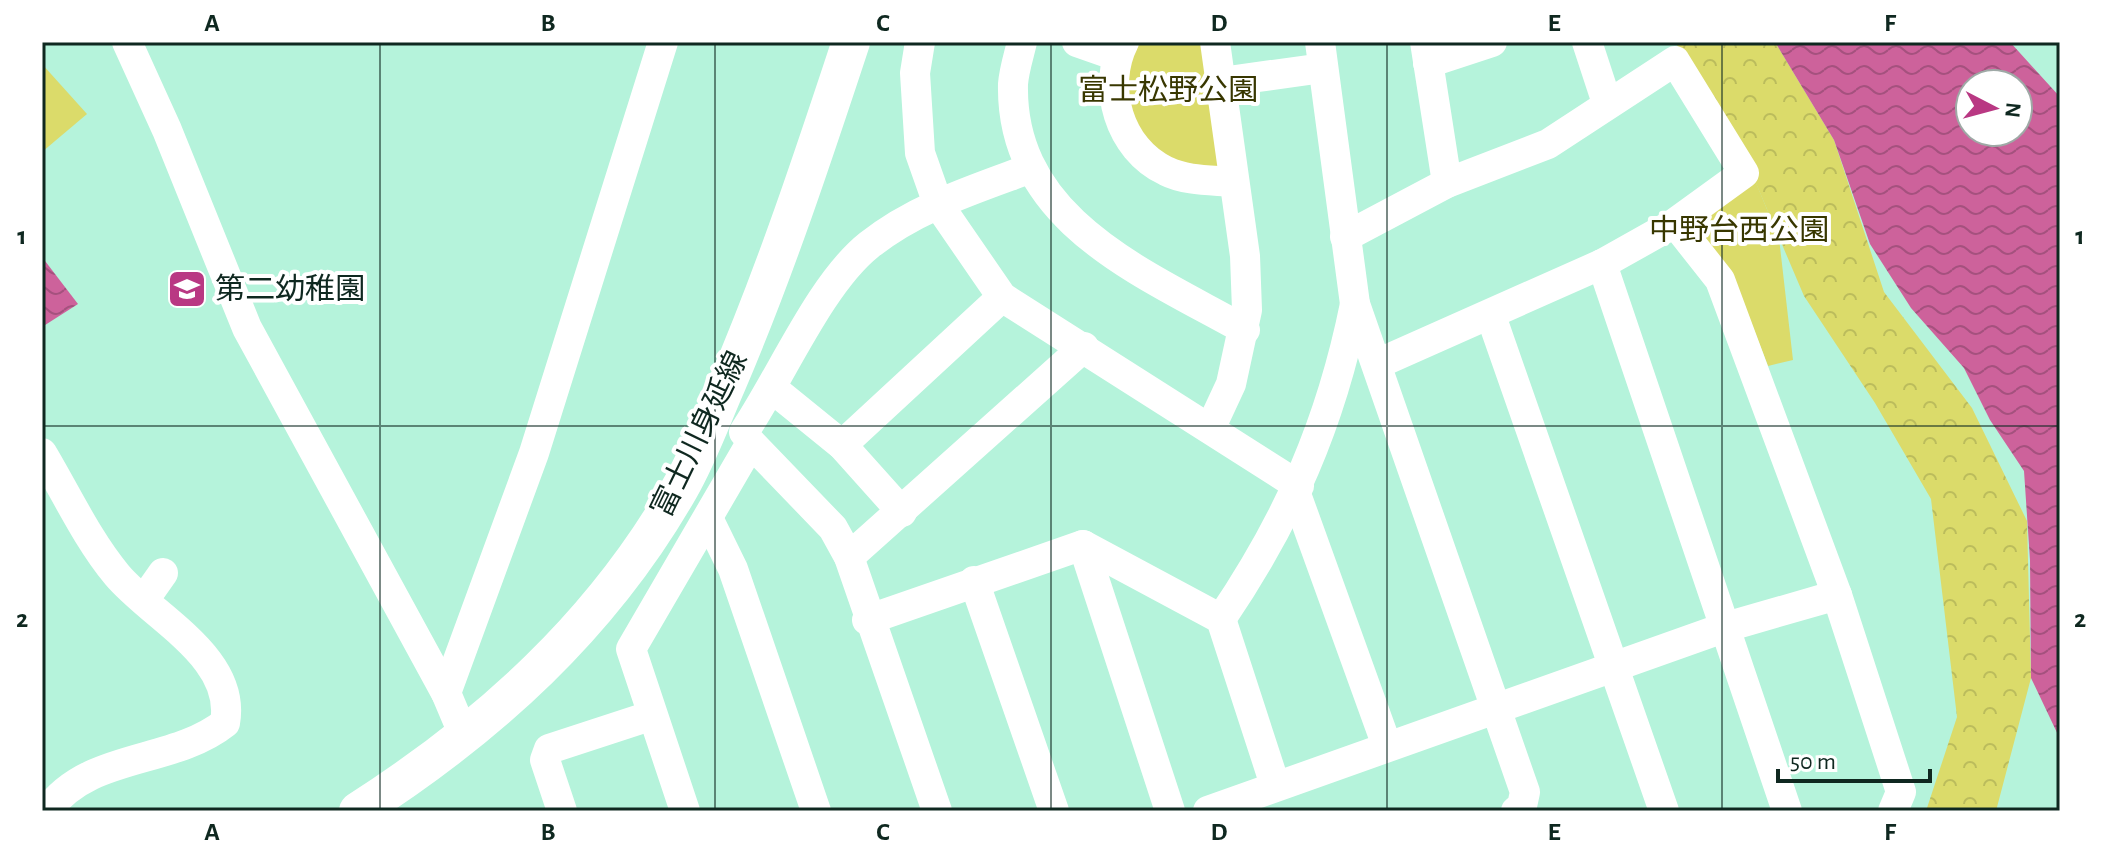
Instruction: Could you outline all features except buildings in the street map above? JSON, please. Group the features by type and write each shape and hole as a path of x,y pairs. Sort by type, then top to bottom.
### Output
{"main road":[{"name":"富士川身延線","path":"358,811 465,738 553,658 624,573 680,488 774,271 851,42"}],"street":[{"path":"127,42 167,130 247,328 446,693 465,738"},
{"path":"446,693 534,453 663,42"},
{"path":"920,42 915,73 916,117 920,153 938,204 1002,297 1211,427 1298,490 1387,746"},
{"path":"1022,42 1013,82 1017,122 1029,169 1045,193 1093,242 1245,330"},
{"path":"1077,42 1120,49 1115,103 1129,140 1164,170 1182,177 1233,182"},
{"path":"1211,427 1231,384 1245,330 1245,256 1215,42"},
{"path":"1447,183 1426,52 1492,42"},
{"path":"1587,42 1607,103"},
{"path":"1221,82 1322,55 1355,304 1525,792 1522,809"},
{"path":"1345,237 1447,183 1548,144 1675,61 1744,173 1675,223 1602,264 1491,316 1377,364"},
{"path":"744,432 773,389 824,298 868,245 938,204 1029,169"},
{"path":"1675,223 1720,280 1837,595 1901,792 1893,811"},
{"path":"1602,264 1787,811"},
{"path":"842,445 1002,297"},
{"path":"1221,619 1259,563 1298,490 1342,370 1355,304"},
{"path":"1491,316 1664,811"},
{"path":"849,557 1084,347"},
{"path":"773,389 842,445 902,512"},
{"path":"685,811 650,716 631,649 709,520 751,443 833,528 849,557 867,620 937,811"},
{"path":"42,453 117,575 208,661 229,705 225,723 198,742 102,769 69,788 47,811"},
{"path":"709,520 733,569 816,811"},
{"path":"1083,545 1170,811"},
{"path":"867,620 1083,545 1221,619 1275,785"},
{"path":"144,600 163,573"},
{"path":"974,581 1054,811"},
{"path":"1208,811 1726,627 1837,595"},
{"path":"562,811 545,760 549,749 650,716"}],"green space":[{"name":"富士松野公園","path":"1132,42 1208,42 1225,173 1185,170 1130,131 1124,55"},
{"path":"1675,42 1775,42 1834,140 1884,292 1972,408 2027,521 2031,678 1996,811 1926,811 1957,717 1931,499 1875,403 1804,296 1743,153"},
{"path":"42,64 87,114 42,152"},
{"name":"中野台西公園","path":"1754,178 1779,238 1793,360 1768,366 1734,278 1686,224"}],"water":[{"path":"1775,42 2010,42 2034,68 1954,68 1954,148 2034,148 2034,68 2060,97 2060,739 2031,678 2030,560 2024,471 1990,420 1964,368 1911,308 1870,244 1834,140"},
{"path":"42,257 78,304 42,327"}],"place":[{"name":"第二幼稚園","path":"187,289"}]}
